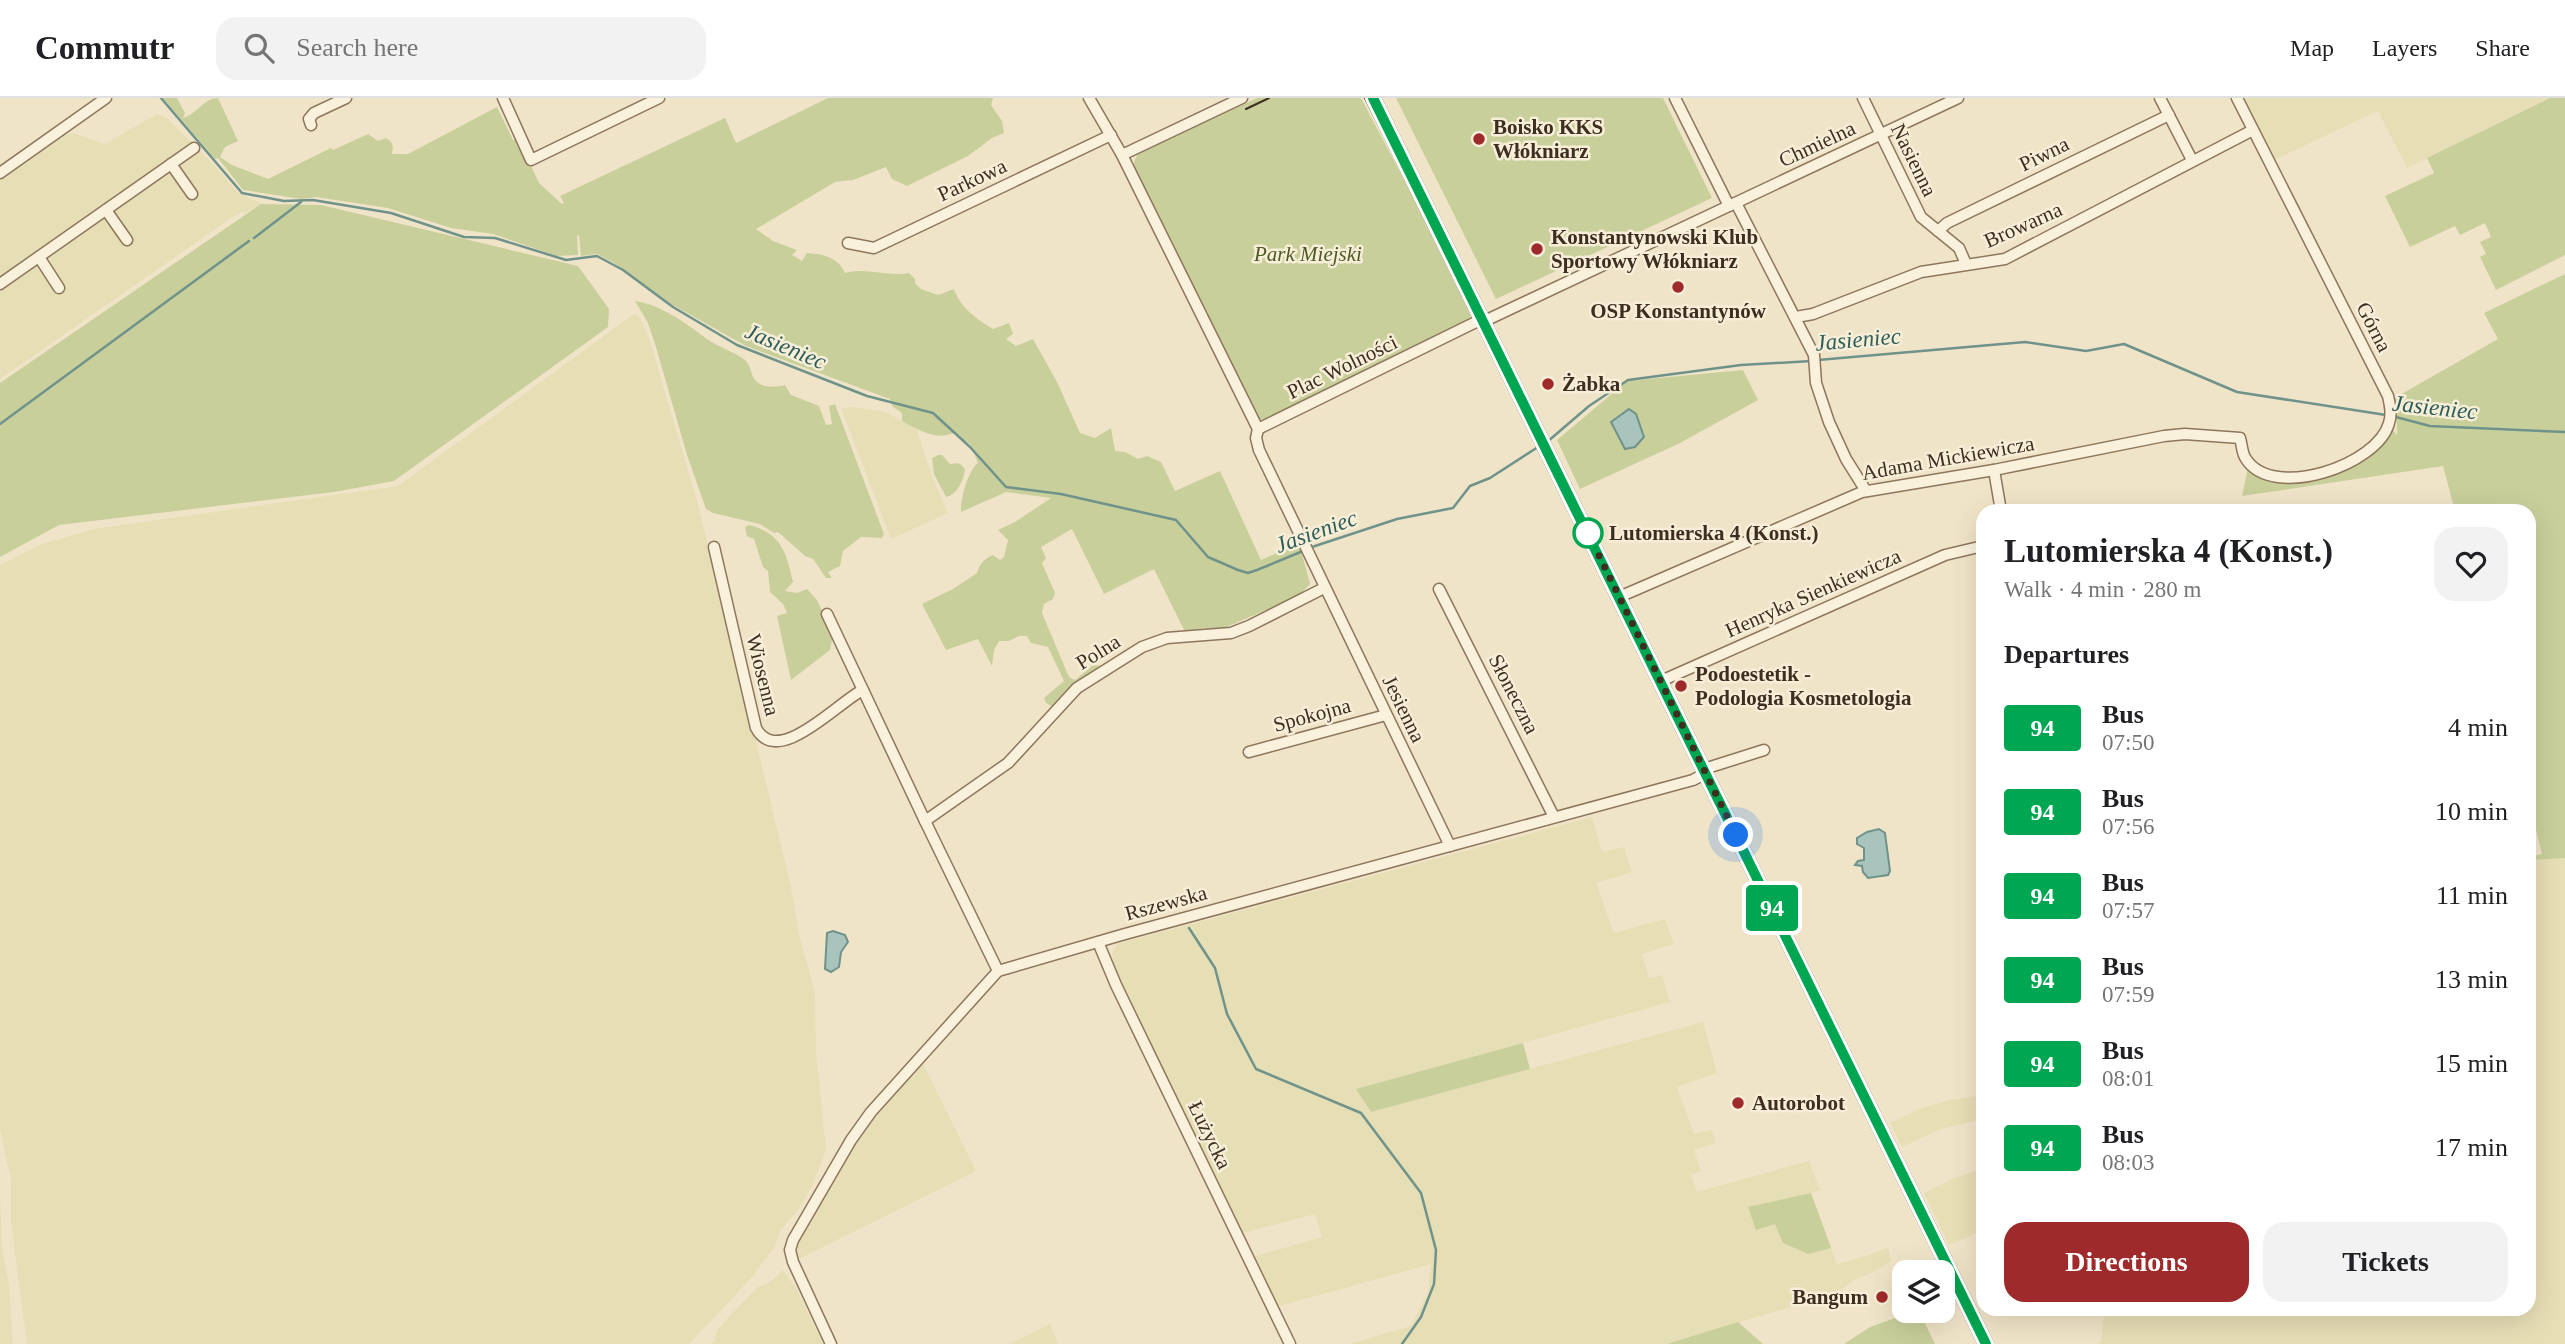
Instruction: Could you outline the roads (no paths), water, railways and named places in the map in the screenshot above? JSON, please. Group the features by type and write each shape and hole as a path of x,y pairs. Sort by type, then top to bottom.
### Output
{"main road":[{"path":"1373,98 1986,1344"}],"street":[{"path":"0,173 106,98"},
{"path":"311,125 309,119 314,113 346,98"},
{"path":"503,98 531,160 659,98"},
{"path":"1089,98 1122,155 1258,429 1256,438 1259,450 1324,588"},
{"path":"1122,155 1242,98"},
{"path":"1675,98 1796,317 1814,355 1816,383 1829,422 1866,491"},
{"name":"Nasienna","path":"1863,98 1921,217 1959,248 1966,264"},
{"name":"Chmielna","path":"1733,205 1958,98"},
{"path":"2160,98 2192,160"},
{"name":"Górna","path":"2237,98 2388,396 2391,416 2383,438 2368,452 2344,466 2292,480 2262,472 2245,458"},
{"name":"Piwna","path":"1938,231 1947,223 2169,115"},
{"name":"Browarna","path":"1796,317 1813,314 1921,272 2005,259 2253,130"},
{"name":"Parkowa","path":"848,243 874,248 1111,135"},
{"path":"0,284 194,148"},
{"path":"172,164 192,194"},
{"name":"Plac Wolności","path":"1258,429 1483,320 1733,205"},
{"path":"106,210 127,240"},
{"path":"39,257 60,288"},
{"name":"Adama Mickiewicza","path":"1619,597 1834,502 1866,491 2185,434 2240,438 2245,458"},
{"path":"1994,470 2000,504"},
{"name":"Wiosenna","path":"714,547 756,729 760,736 774,742 799,736 851,696 863,690"},
{"name":"Henryka Sienkiewicza","path":"1661,681 1945,555 1976,548"},
{"name":"Jesienna","path":"1324,588 1450,846"},
{"name":"Polna","path":"925,821 1008,763 1077,688 1142,647 1167,638 1231,633 1324,588"},
{"name":"Słoneczna","path":"1439,589 1554,817"},
{"path":"827,614 998,971 893,1086 859,1128 793,1240 791,1255 831,1344"},
{"name":"Spokojna","path":"1249,752 1386,715"},
{"name":"Rszewska","path":"998,971 1693,780 1705,771 1764,750"},
{"name":"Łużycka","path":"1098,942 1287,1343"}],"water":[{"path":"1629,409 1636,414 1644,437 1635,447 1625,449 1611,422"},
{"path":"1879,829 1885,833 1890,871 1888,875 1868,878 1862,866 1855,865 1864,860 1864,848 1857,844 1857,838"},
{"path":"833,931 845,935 848,942 841,952 839,967 831,972 825,969 827,933"}],"waterway":[{"name":"Jasieniec","path":"161,98 242,193 284,201 313,200 391,213 464,237 495,238 566,260 597,256 623,270 673,307 737,345 867,396 933,413 970,447 1006,487 1061,494 1176,520 1208,557 1248,573 1303,551"},
{"path":"254,238 301,202"},
{"path":"0,424 249,241"},
{"name":"Jasieniec","path":"1818,360 2025,342 2086,351 2124,344 2237,392 2386,415"},
{"name":"Jasieniec","path":"1547,442 1589,406 1628,380 1741,365 1812,361"},
{"name":"Jasieniec","path":"2392,416 2430,426 2565,432"},
{"name":"Jasieniec","path":"1309,548 1397,519 1453,508 1470,486 1490,478 1538,447"},
{"path":"1189,928 1215,968 1227,1014 1256,1069 1361,1113 1421,1193 1436,1250 1434,1284 1421,1317 1402,1344"}],"tram line":[{"path":"1246,109 1269,98"},
{"path":"1365,98 1387,141"}],"place":[{"name":"Boisko KKS Włókniarz","path":"1479,139"},
{"name":"Konstantynowski Klub Sportowy Włókniarz","path":"1537,249"},
{"name":"OSP Konstantynów","path":"1678,287"},
{"name":"Żabka","path":"1548,384"},
{"name":"Lutomierska 4 (Konst.)","path":"1588,533"},
{"name":"Podoestetik - Podologia Kosmetologia","path":"1681,686"},
{"name":"Autorobot","path":"1738,1103"},
{"name":"Bangum","path":"1882,1297"}],"park label":[{"name":"Park Miejski","path":"1308,254"}]}
